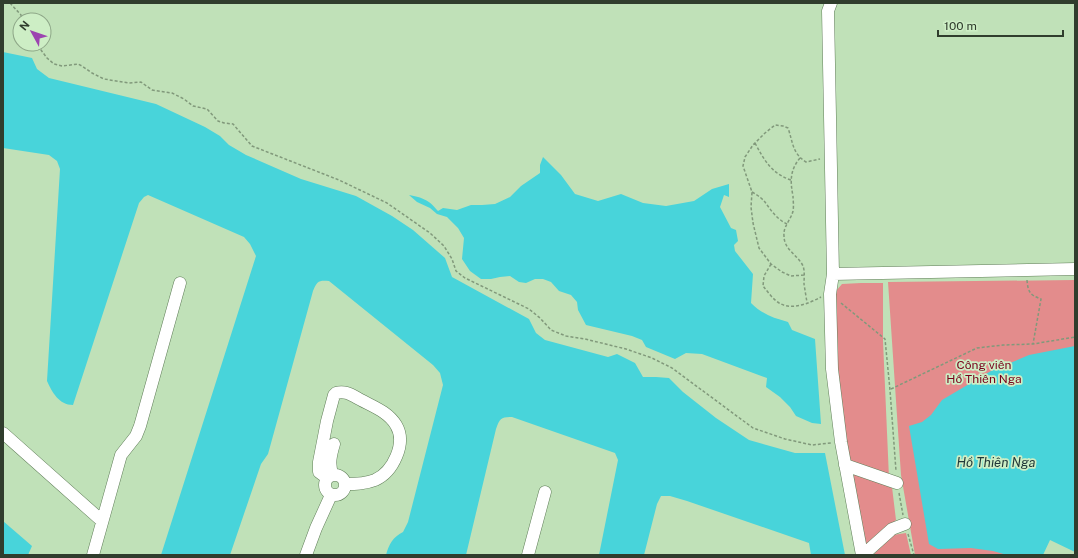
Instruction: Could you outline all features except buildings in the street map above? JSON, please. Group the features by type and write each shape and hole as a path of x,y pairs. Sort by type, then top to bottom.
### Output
{"street":[{"path":"829,6 833,274 830,294 832,369 841,442 863,555"},
{"path":"833,274 1075,270"},
{"path":"93,555 120,455 136,436 140,426 180,283"},
{"path":"334,444 330,463 330,476 325,481 326,492 331,495 342,493 345,487 344,480 340,476 330,476 319,472 319,462 327,421 334,395 336,393 343,392 372,405 389,417 396,426 399,436 399,448 395,461 387,472 376,480 364,484 345,484"},
{"path":"3,433 102,522"},
{"path":"846,465 897,483"},
{"path":"528,555 545,492"},
{"path":"306,555 331,495"},
{"path":"863,555 892,529 905,524"}],"path":[{"path":"10,3 19,12"},
{"path":"42,52 54,64 62,66 78,64 104,79 129,83 141,82 152,90 172,94 184,99 193,106 207,109 218,121 233,124 252,146 356,187 387,203 430,233 444,246 452,258 456,271 465,278 528,309 540,318 551,330 566,336 586,339 626,349 652,358 672,368 753,428 785,439 812,444 841,442"},
{"path":"804,275 791,276 771,264 759,248 755,235 751,208 752,192 743,166 745,157 754,143 775,125 788,128 795,152 806,162 832,156"},
{"path":"754,143 764,160 772,169 783,177 792,180"},
{"path":"800,158 792,172 793,211 787,224 784,236 787,247 799,259 804,268 804,285 808,302"},
{"path":"752,192 760,196 776,217 787,224"},
{"path":"771,264 764,276 763,286 780,304 790,307 816,300 824,295 830,294 885,339 897,483 905,524 914,555"},
{"path":"1026,270 1027,289 1032,296 1041,299 1033,344"},
{"path":"890,390 977,348 1033,344 1075,337"}],"green space":[{"name":"Công viên Hồ Thiên Nga","path":"1075,280 1075,555 915,555 901,475 888,282"},
{"path":"883,283 883,341 889,478 848,461 838,381 836,291 842,284"},
{"path":"851,472 892,487 896,520 864,546"},
{"path":"906,533 911,555 873,555 893,535"}],"water":[{"path":"3,52 32,58 37,69 49,78 156,104 205,127 220,136 229,145 246,155 301,179 356,196 392,216 413,230 445,258 452,277 529,319 536,333 545,340 608,357 617,354 635,363 643,377 669,378 683,392 716,418 749,440 795,453 825,453 845,555 811,555 809,543 687,501 670,496 661,496 657,504 644,555 599,555 618,460 615,453 512,417 505,417 501,419 496,429 466,555 386,555 392,541 403,532 408,522 443,385 440,373 433,365 329,281 321,281 316,285 313,291 268,454 261,464 230,555 161,555 256,256 250,244 244,237 148,195 144,197 139,203 73,405 64,403 60,400 51,389 47,381 60,169 57,161 49,155 3,148"},
{"path":"543,157 561,175 575,194 598,201 621,194 643,203 666,206 694,201 712,189 729,184 729,197 724,195 720,207 731,228 736,230 738,241 734,245 735,251 753,274 751,303 768,315 788,322 792,330 815,339 821,424 812,423 796,416 790,407 780,397 766,387 767,378 702,354 686,353 675,359 646,347 642,340 632,336 586,325 578,310 577,302 571,295 559,291 551,282 543,279 535,279 526,283 519,282 510,276 481,279 470,271 462,259 464,238 458,228 447,217 437,214 430,208 417,202 409,195 425,200 438,211 443,208 457,210 471,205 495,204 510,197 521,186 540,173 540,165"},
{"name":"Hồ Thiên Nga","path":"1075,346 1075,555 1007,555 993,551 971,548 938,549 929,544 909,426 922,422 931,415 942,400 991,371 1029,355"},
{"path":"3,521 32,546 28,555 3,555"}],"pier":[{"path":"1050,540 1075,552 1075,555 1043,555"}]}
